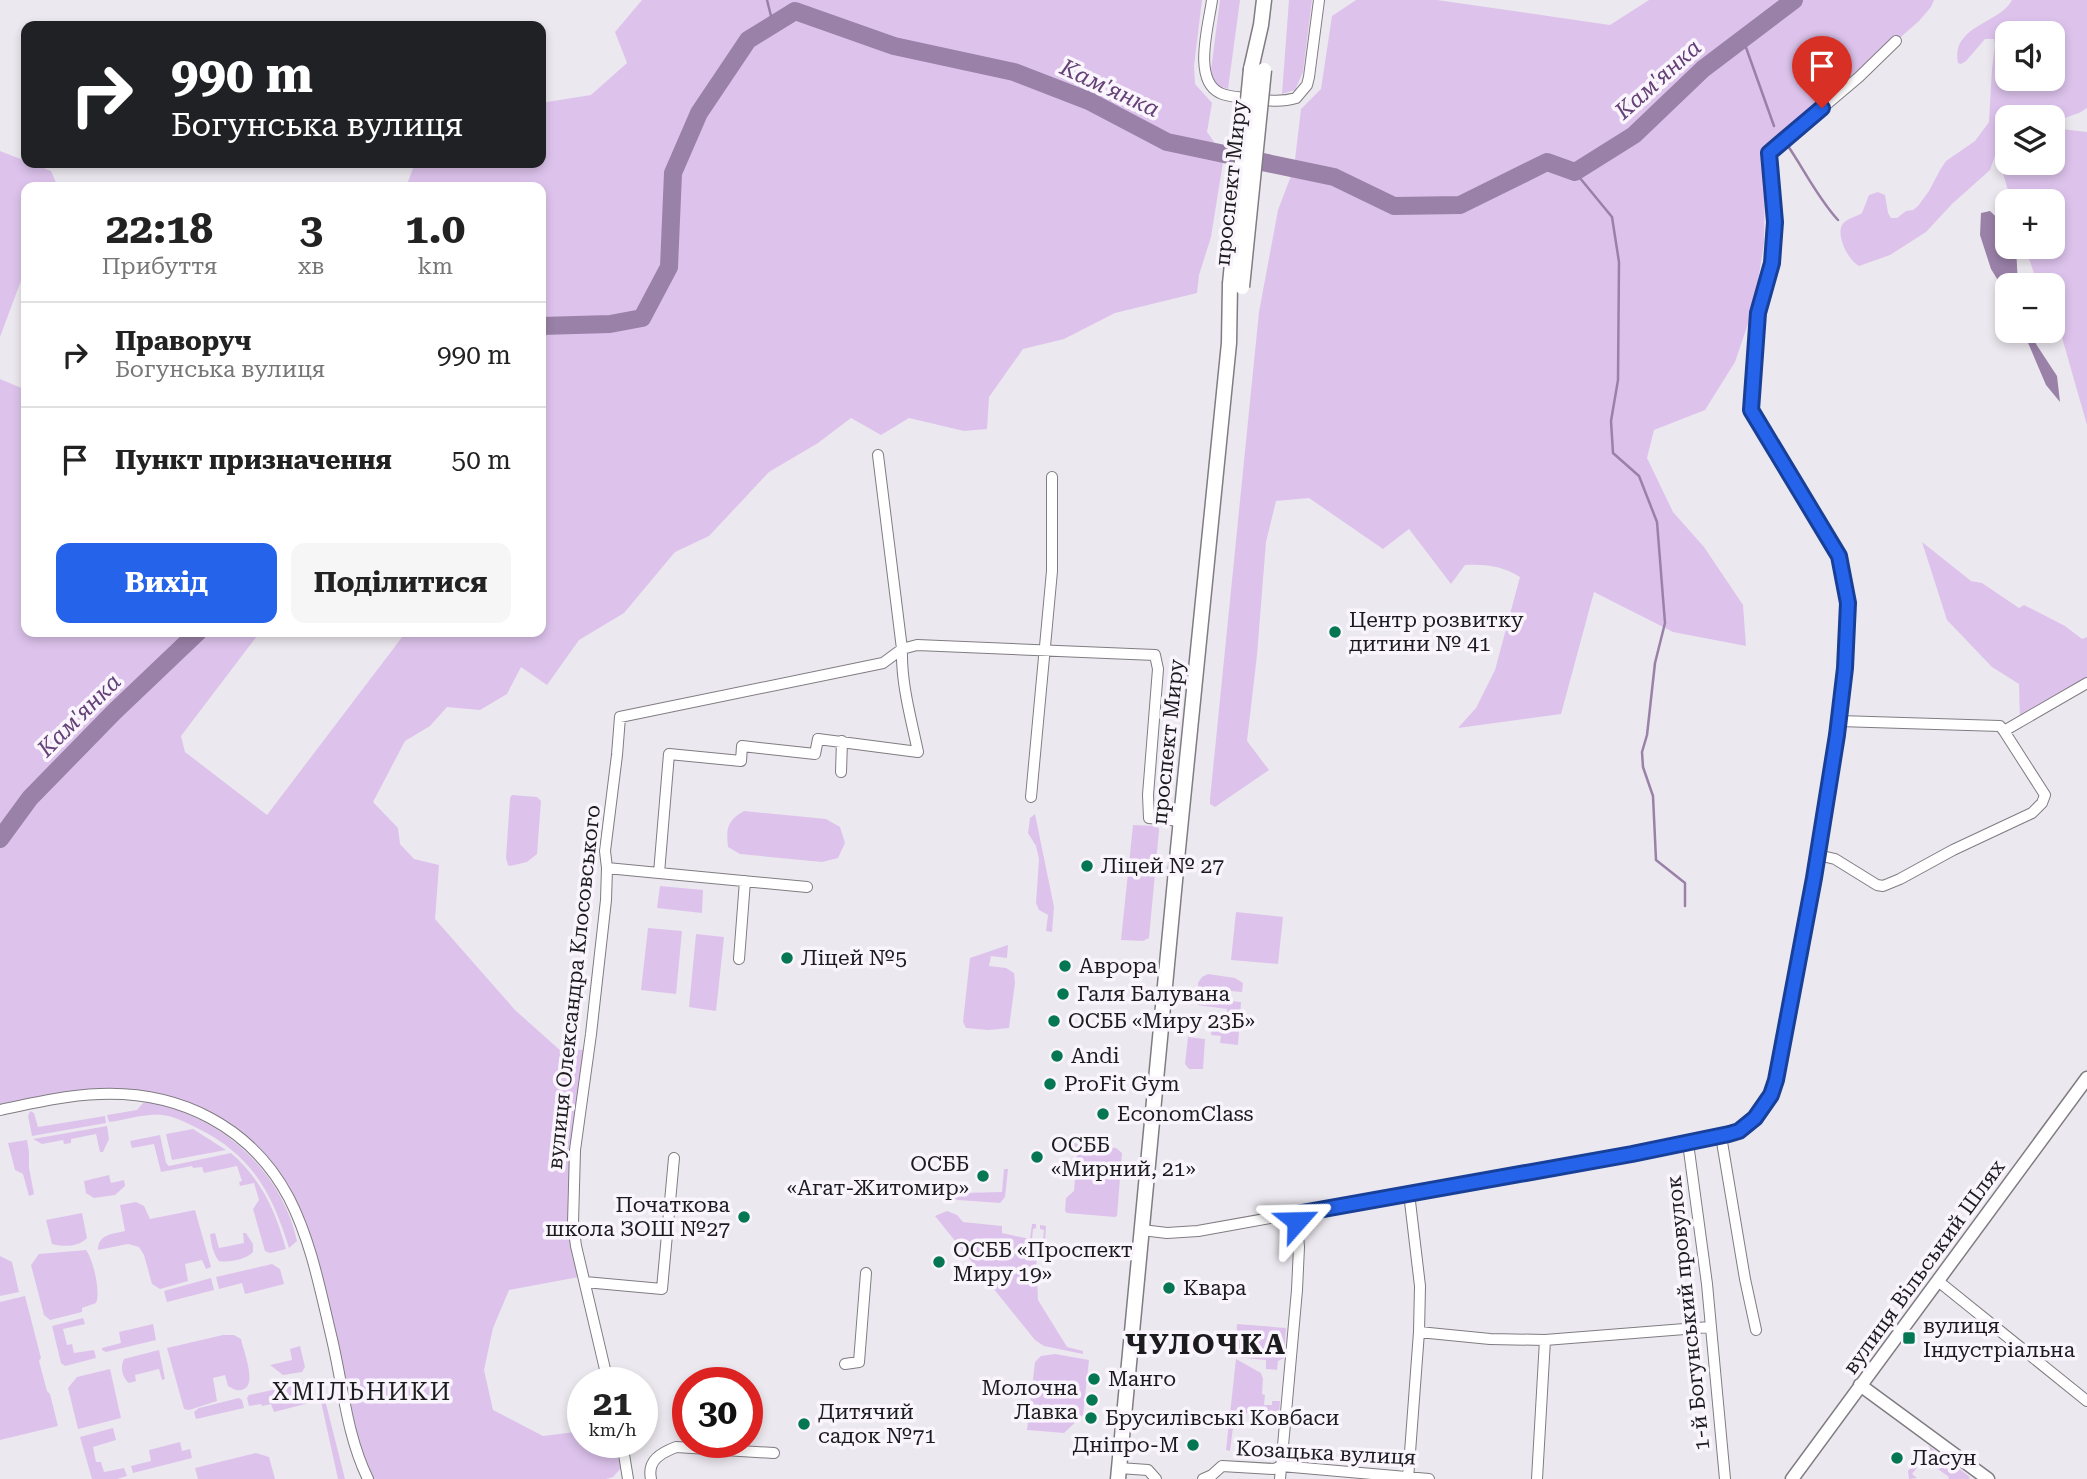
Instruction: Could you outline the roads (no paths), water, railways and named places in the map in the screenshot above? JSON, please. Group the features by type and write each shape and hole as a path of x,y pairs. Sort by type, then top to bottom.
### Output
{"main road":[{"name":"проспект Миру","path":"1118,1473 1264,0"}],"street":[{"path":"1212,0 1204,59 1206,80 1218,93 1277,101 1296,98 1307,85 1319,0"},
{"path":"1142,1230 1167,1233 1198,1231 1688,1143 1739,1131 1749,1124 1765,1105 1774,1088 1818,855 1839,721 1848,603 1839,556 1751,410 1758,313 1772,263 1775,222 1769,153 1859,77 1896,41"},
{"path":"659,873 669,754 741,761 742,746 815,754 818,739 918,752 901,665 902,649 878,455"},
{"path":"1031,797 1052,571 1052,477"},
{"path":"902,649 917,645 1155,655 1158,668 1148,795 1149,818 1181,821"},
{"name":"вулиця Олександра Клосовського","path":"605,1367 573,1223 575,1150 606,900 605,851 620,717 883,663 902,649"},
{"path":"2004,731 2087,683"},
{"path":"1818,855 1835,859 1877,886 1883,886 2032,813 2042,803 2045,795 2000,726 1839,721"},
{"path":"841,772 842,741"},
{"path":"607,868 807,887"},
{"path":"739,960 745,881"},
{"name":"вулиця Вільський Шлях","path":"1792,1479 2087,1078"},
{"path":"0,1111 97,1094 122,1093 153,1097 198,1111 239,1137 256,1153 270,1168 289,1199 309,1248 332,1337 347,1419 368,1479"},
{"path":"1721,1136 1756,1330"},
{"name":"1-й Богунський провулок","path":"1688,1143 1707,1284 1726,1479"},
{"path":"585,1282 662,1289 674,1158"},
{"path":"1408,1478 1420,1286 1409,1193"},
{"path":"1280,1479 1297,1290 1299,1247 1296,1214"},
{"path":"845,1364 859,1362 866,1273"},
{"path":"1938,1281 2087,1401"},
{"path":"1419,1332 1490,1339 1545,1340 1710,1327"},
{"path":"1537,1479 1545,1340"},
{"path":"1860,1385 1989,1479"},
{"path":"650,1479 649,1471 654,1458 676,1447 774,1453"},
{"path":"625,1458 628,1479"},
{"name":"Козацька вулиця","path":"1203,1479 1222,1466 1274,1469 1281,1466 1429,1479"},
{"path":"1118,1473 1148,1470 1156,1479"}],"waterway":[{"path":"767,0 773,24"},
{"name":"Кам'янка","path":"546,326 610,324 642,318 669,267 673,173 699,113 748,40 795,11 894,46 1014,72 1089,101 1167,142 1334,177 1394,206 1460,205 1547,162 1575,172 1634,135 1703,69 1794,0"},
{"path":"1743,39 1774,126"},
{"path":"1786,143 1838,220"},
{"path":"1575,172 1612,217 1619,262 1618,380 1611,421 1613,453 1639,476 1657,522 1665,623 1655,663 1647,735 1642,752 1643,767 1653,796 1656,860 1685,883 1685,906"},
{"name":"Кам'янка","path":"0,839 30,798 193,637"}],"place":[{"name":"Центр розвитку дитини № 41","path":"1335,632"},
{"name":"Ліцей № 27","path":"1087,866"},
{"name":"Ліцей №5","path":"787,958"},
{"name":"Аврора","path":"1065,966"},
{"name":"Галя Балувана","path":"1063,994"},
{"name":"ОСББ «Миру 23Б»","path":"1054,1021"},
{"name":"Andi","path":"1057,1056"},
{"name":"ProFit Gym","path":"1050,1084"},
{"name":"EconomClass","path":"1103,1114"},
{"name":"ОСББ «Мирний, 21»","path":"1037,1157"},
{"name":"ОСББ «Агат-Житомир»","path":"983,1176"},
{"name":"Початкова школа ЗОШ №27","path":"744,1217"},
{"name":"ОСББ «Проспект Миру 19»","path":"939,1262"},
{"name":"Квара","path":"1169,1288"},
{"name":"вулиця Індустріальна","path":"1909,1338"},
{"name":"Манго","path":"1094,1379"},
{"name":"Молочна Лавка","path":"1092,1400"},
{"name":"Брусилівські Ковбаси","path":"1091,1418"},
{"name":"Дитячий садок №71","path":"804,1424"},
{"name":"Дніпро-М","path":"1193,1445"},
{"name":"Ласун","path":"1897,1458"}],"district":[{"name":"ЧУЛОЧКА","path":"1206,1344"},
{"name":"ХМІЛЬНИКИ","path":"362,1392"}]}
